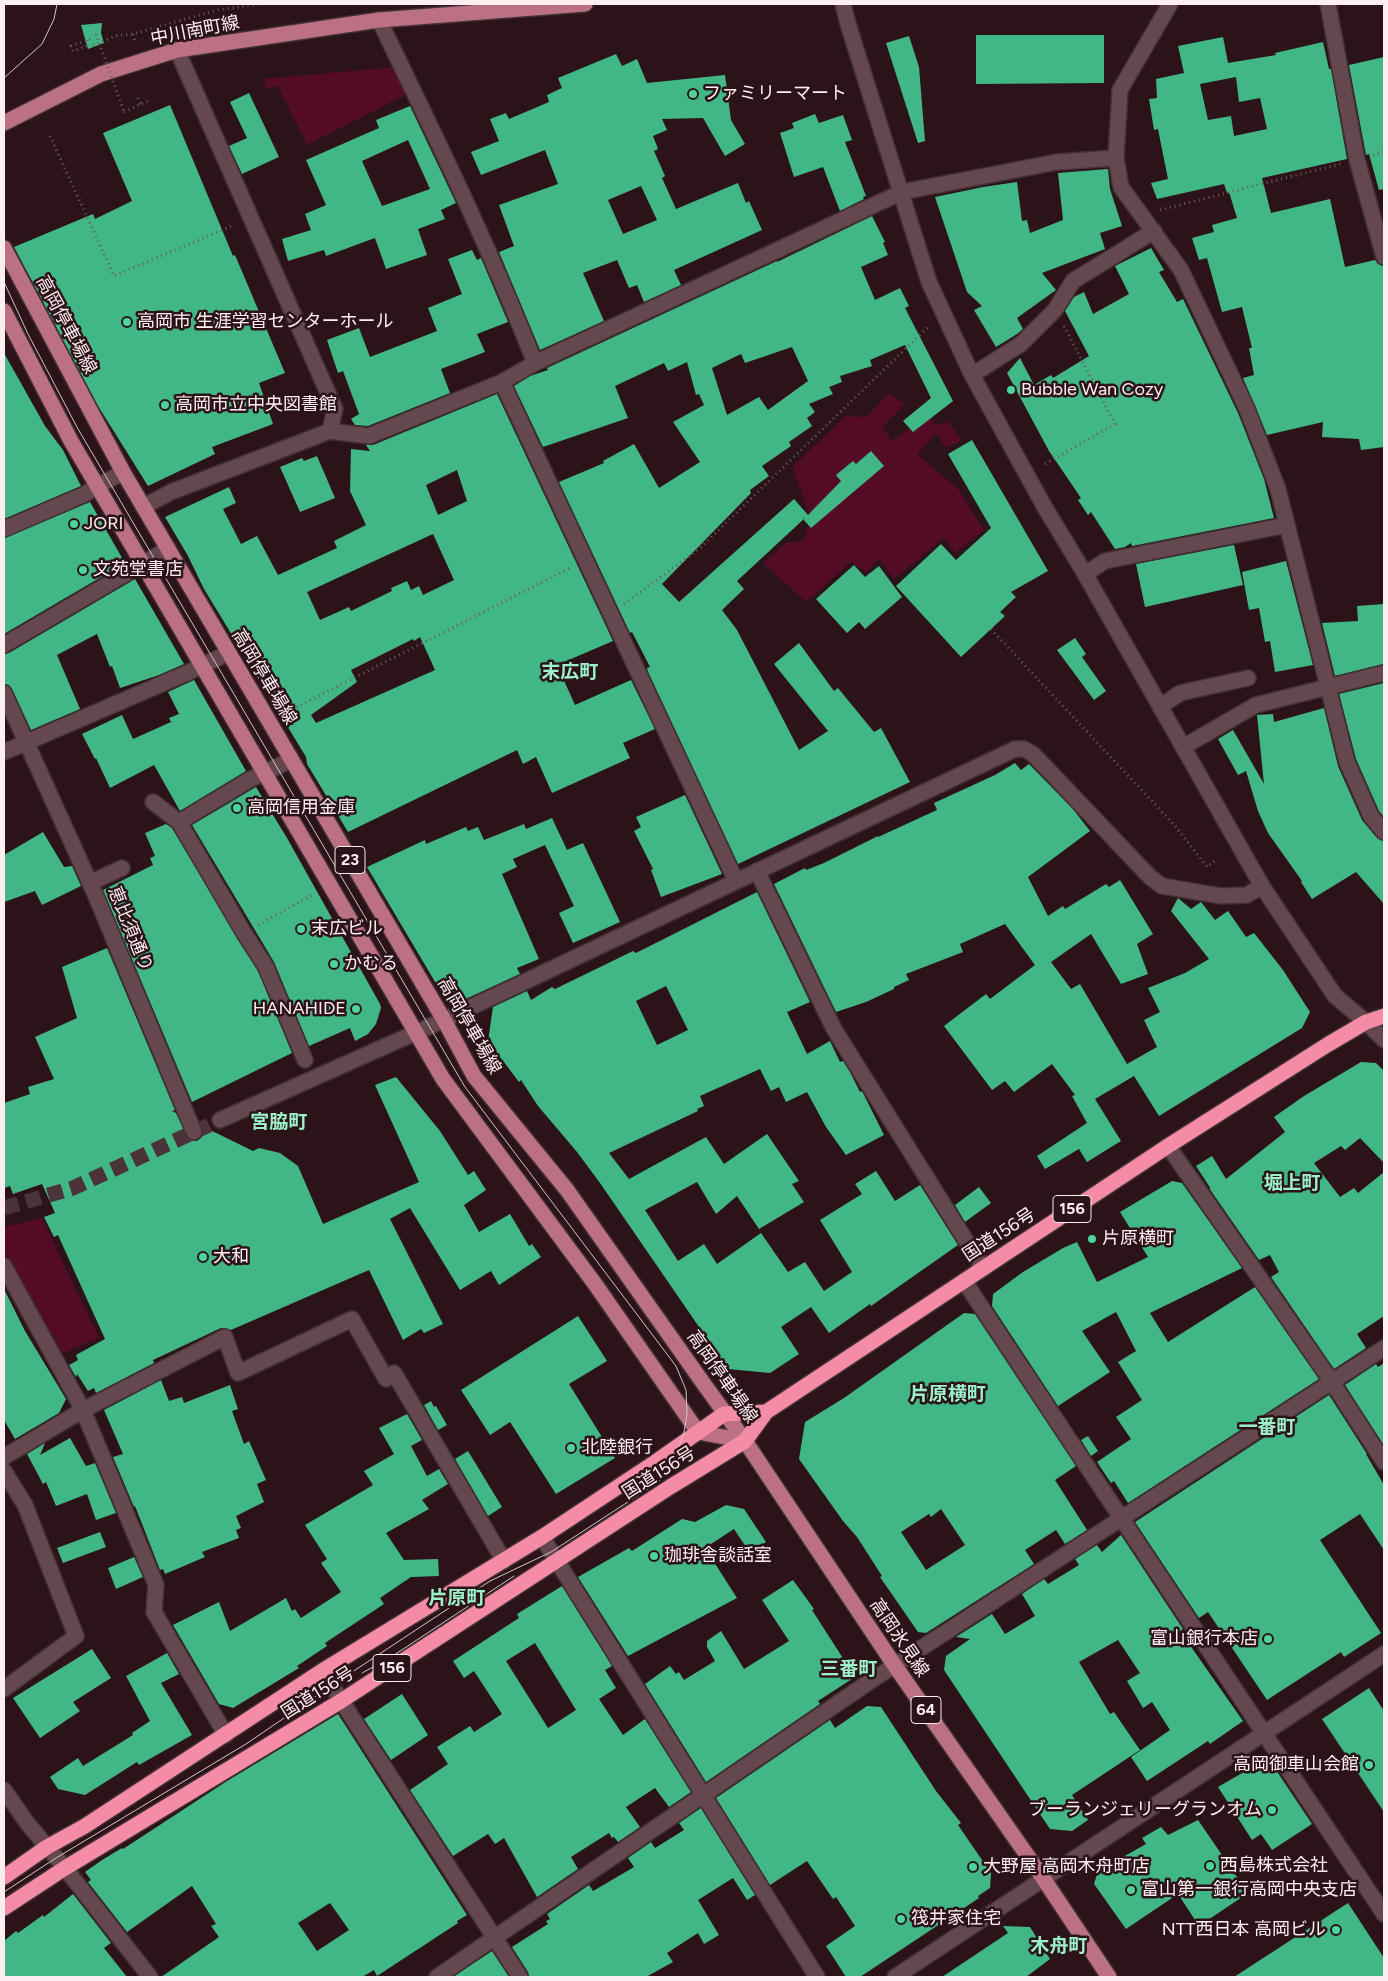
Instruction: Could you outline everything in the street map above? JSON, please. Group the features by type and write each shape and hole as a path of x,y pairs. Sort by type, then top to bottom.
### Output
{"highway":[{"name":"国道156号","path":"4,1908 65,1868 341,1701 744,1441 766,1412 982,1268 1168,1146 1366,1022 1384,1016"},
{"path":"724,1414 766,1412"},
{"name":"国道156号","path":"4,1877 47,1847 85,1826 322,1671 542,1537 724,1414"}],"main road":[{"name":"中川南町線","path":"4,123 101,74 177,50 379,20 505,7 586,4"},
{"name":"高岡停車場線","path":"4,248 123,472 444,1020 474,1076 567,1190 744,1441"},
{"name":"23","path":"4,311 70,441 443,1079 595,1284 698,1432"},
{"name":"高岡停車場線","path":"698,1432 744,1441"},
{"name":"高岡氷見線","path":"744,1441 895,1666 1043,1878 1109,1977"}],"street":[{"path":"843,4 929,282 972,374 1044,506 1085,574 1262,886 1335,996 1384,1040"},
{"path":"1170,4 1120,90 1116,158 1121,187 1181,270 1247,409 1278,489 1347,762 1371,816 1384,832"},
{"path":"1328,4 1357,160 1384,257"},
{"path":"379,20 504,284 535,363"},
{"path":"177,50 335,409 330,431"},
{"path":"143,507 171,492 330,431 369,436 502,382 535,363 902,192 1057,162 1116,158"},
{"path":"972,374 1021,344 1055,310 1073,281 1154,231"},
{"path":"502,382 736,881"},
{"path":"4,529 83,495 123,472"},
{"path":"1085,574 1105,561 1287,525"},
{"path":"4,645 168,549"},
{"path":"4,752 202,666 228,652"},
{"path":"1183,747 1256,705 1384,673"},
{"path":"1160,707 1180,693 1248,678"},
{"name":"恵比須通り","path":"4,693 90,883 194,1132"},
{"path":"220,1120 444,1020 1015,748 1024,749 1033,754 1150,877 1162,886 1221,896 1247,895 1262,886"},
{"path":"179,822 264,773 291,760"},
{"path":"153,802 179,822 266,967 305,1060"},
{"path":"90,883 122,868"},
{"path":"757,871 834,1029 982,1268"},
{"path":"1168,1146 1332,1382 1384,1462"},
{"path":"4,1266 83,1410 156,1585 154,1612 226,1735"},
{"path":"964,1281 1384,1914"},
{"path":"4,1456 83,1410 225,1337 238,1373 352,1319 386,1379 394,1373 504,1561"},
{"path":"437,1977 895,1666 1384,1348"},
{"path":"4,1471 25,1505 76,1636 4,1689"},
{"path":"542,1537 702,1797 816,1977"},
{"path":"895,1977 1384,1654"},
{"path":"322,1671 520,1977"},
{"path":"4,1790 150,1977"}],"path":[{"path":"93,45 116,36 132,34 217,10 260,4"},
{"path":"132,34 135,42"},
{"path":"87,38 87,46 73,51 71,46 95,36 124,112 148,101 140,103 138,98"},
{"path":"50,136 114,276 251,218"},
{"path":"1142,215 1384,152"},
{"path":"1045,464 1115,424 1055,310"},
{"path":"611,613 699,549 944,311"},
{"path":"268,721 586,560"},
{"path":"991,629 1176,827 1207,867 1216,860"},
{"path":"244,933 312,895"}],"shaded area":[{"path":"394,67 407,94 307,145 278,86 267,89 263,79"},
{"path":"888,393 905,404 882,427 892,441 929,413 935,426 948,421 962,440 946,448 936,433 917,454 959,490 984,530 955,553 944,538 894,579 879,559 867,572 851,562 806,602 763,563 786,543 803,541 811,518 792,467 846,416 867,417"},
{"path":"42,1218 99,1338 61,1354 4,1252 4,1227"}],"building":[{"path":"102,23 101,33 104,43 88,49 81,25"},
{"path":"976,35 1104,35 1104,83 976,84"},
{"path":"909,36 919,67 925,141 918,143 886,43"},
{"path":"1223,37 1228,63 1276,55 1275,53 1323,42 1329,69 1331,69 1347,159 1262,178 1271,213 1330,199 1345,267 1375,260 1378,264 1384,266 1384,447 1361,450 1359,439 1322,437 1323,422 1267,435 1243,378 1254,375 1249,348 1252,348 1242,307 1222,312 1207,258 1199,260 1192,238 1214,232 1212,225 1237,218 1229,192 1227,193 1224,184 1157,199 1151,183 1168,179 1158,129 1154,130 1149,99 1157,98 1156,79 1184,73 1178,46","holes":["1236,77 1239,102 1260,98 1267,129 1234,136 1231,116 1208,120 1200,84"]},
{"path":"616,54 622,66 637,59 647,83 725,75 731,120 745,144 725,156 703,118 662,119 667,130 653,136 658,149 654,151 665,176 662,178 676,209 738,183 746,203 749,201 762,230 674,270 681,285 644,302 637,285 629,288 617,260 583,273 604,321 540,350 499,252 514,246 499,205 558,184 545,150 481,175 471,152 499,141 490,119 506,113 509,119 549,102 547,95 562,88 558,78","holes":["641,186 657,220 623,234 608,200"]},
{"path":"1384,57 1384,189 1379,190 1369,154 1366,155 1349,65"},
{"path":"249,93 279,157 242,174 229,146 247,138 230,102"},
{"path":"170,105 233,256 235,255 285,373 259,383 273,424 212,447 215,454 148,486 98,406 14,247 93,214 95,219 132,201 103,133"},
{"path":"410,106 456,203 441,210 445,219 418,229 427,255 386,269 375,238 326,256 324,250 288,261 282,239 311,230 305,214 326,205 306,160 379,128 376,120","holes":["408,140 430,189 382,206 362,161"]},
{"path":"815,114 819,123 843,115 852,140 845,142 866,196 863,197 864,199 840,211 823,167 794,177 780,133 794,128 792,123"},
{"path":"1108,169 1110,189 1122,226 1100,233 1105,249 1042,273 1056,290 1017,318 1023,329 996,347 974,310 982,306 967,292 935,197 1017,182 1022,221 1027,220 1030,233 1063,220 1058,173"},
{"path":"872,216 885,242 883,243 888,255 861,267 875,300 900,288 909,306 905,308 953,401 913,432 903,421 931,398 905,345 870,360 872,366 840,376 842,382 829,387 833,394 809,404 815,412 807,418 812,426 789,442 791,446 762,466 769,476 750,490 751,493 662,584 679,602 794,499 808,515 841,481 836,475 853,461 856,464 871,451 884,466 811,528 803,519 737,581 744,589 722,610 737,630 799,750 828,731 774,664 799,643 834,691 838,688 874,732 881,728 910,782 738,864 648,672 647,668 650,667 632,632 630,633 559,482 604,463 603,461 634,444 659,488 700,462 673,422 704,405 699,394 696,395 687,362 668,371 664,363 615,386 628,418 543,447 514,386 530,376 548,370 547,368","holes":["792,347 808,381 768,410 759,397 727,415 712,368 741,354 745,363"]},
{"path":"1151,248 1164,270 1159,272 1177,302 1183,299 1238,413 1264,479 1274,518 1132,546 1131,543 1125,547 1115,549 1091,512 1088,515 1078,500 1081,498 1049,451 1007,373 1020,358 1034,385 1051,375 1053,378 1089,356 1065,311 1074,297 1084,292 1093,314 1129,294 1115,266"},
{"path":"472,250 477,260 481,258 508,322 477,334 485,352 441,369 450,393 368,426 355,425 351,419 359,414 343,371 338,373 327,340 359,328 370,357 437,331 428,308 462,294 448,259"},
{"path":"4,353 45,426 63,450 81,486 4,519"},
{"path":"497,394 613,641 557,665 575,705 631,680 655,729 623,743 630,758 552,793 536,757 523,764 517,750 348,832 307,764 306,757 204,589 188,556 165,517 229,487 236,503 223,509 241,544 257,536 278,575 337,548 334,541 366,525 350,491 351,449 370,451 366,445 373,445","holes":["457,470 467,501 438,515 426,485","433,534 454,580 423,595 419,586 411,590 407,581 391,588 392,591 351,611 349,607 320,620 307,592","420,637 435,670 316,723 311,715 357,682 351,670 413,639 414,641"]},
{"path":"972,440 1048,571 1011,592 1016,597 1000,612 1005,616 961,657 896,586 941,544 956,560 991,528 948,454"},
{"path":"317,456 335,498 300,512 280,467 302,458 304,461"},
{"path":"90,502 125,563 4,634 4,538"},
{"path":"1234,545 1243,585 1145,607 1136,564"},
{"path":"1286,561 1313,665 1275,672 1270,641 1265,642 1259,608 1249,610 1242,572"},
{"path":"854,565 865,577 879,566 902,597 865,629 859,622 847,633 816,599"},
{"path":"135,579 184,664 159,675 120,688 97,634 57,655 80,709 31,730 12,689 9,685 4,684 4,654 9,653"},
{"path":"1384,604 1384,664 1335,676 1322,623 1358,621 1357,606"},
{"path":"1075,638 1086,654 1082,657 1106,691 1094,700 1057,650"},
{"path":"194,680 246,771 180,811 154,765 110,788 82,734 122,715 133,739 171,722 169,718 179,714 168,692"},
{"path":"1384,683 1384,817 1379,811 1356,759 1339,694"},
{"path":"1324,708 1338,766 1362,820 1377,838 1384,841 1384,904 1356,872 1312,899 1302,881 1268,833 1258,811 1246,771 1238,775 1218,739 1233,730 1264,784 1257,715 1273,714 1274,722"},
{"path":"1015,763 1021,770 1029,764 1073,809 1090,831 1028,877 1048,916 1063,906 1065,909 1106,884 1109,887 1120,880 1153,934 1137,944 1148,974 1121,984 1091,934 1051,962 1071,989 1080,984 1127,1064 1157,1047 1144,1020 1160,1012 1148,988 1185,973 1209,959 1171,911 1178,898 1191,909 1201,902 1215,920 1228,911 1246,937 1254,933 1283,970 1310,1012 1302,1028 1159,1116 1134,1076 1095,1099 1121,1141 1087,1162 1079,1149 1045,1169 1037,1156 1087,1123 1072,1096 1075,1095 1052,1064 1014,1092 1005,1081 992,1090 944,1026 986,994 990,999 1035,965 1005,924 960,944 963,952 906,974 909,980 894,987 894,989 866,1002 836,1012 774,884 805,868 806,870 824,863 878,836 937,810 934,803 995,775"},
{"path":"256,787 287,838 380,1004 381,1008 376,1024 368,1034 355,1041 350,1028 309,1046 274,962 192,825"},
{"path":"685,795 722,874 661,897 651,870 653,869 634,831 641,827 636,817"},
{"path":"552,818 567,850 583,843 620,922 573,943 559,913 574,906 545,845 513,859 517,867 502,874 539,959 517,968 520,974 459,1002 444,997 367,867 425,840 426,844 466,827 468,831 478,827 484,840 524,824 526,829"},
{"path":"166,824 172,828 258,971 292,1053 192,1102 103,890 153,865 150,858 155,856 145,833"},
{"path":"43,832 64,867 72,866 81,886 42,905 35,891 4,902 4,855"},
{"path":"757,892 810,1002 787,1012 807,1054 830,1041 840,1062 843,1061 860,1092 862,1091 884,1135 846,1155 826,1127 807,1092 786,1102 779,1087 771,1091 760,1069 700,1096 704,1106 697,1109 698,1111 609,1153 629,1179 706,1137 724,1164 767,1134 799,1181 792,1184 804,1202 759,1229 737,1196 716,1214 697,1182 645,1210 678,1261 704,1244 717,1264 761,1233 788,1272 805,1262 824,1291 852,1272 820,1220 862,1194 855,1184 876,1171 895,1201 920,1185 958,1245 829,1333 811,1307 781,1327 799,1354 770,1373 728,1369 600,1183 577,1152 538,1106 521,1080 519,1082 488,1041 493,1007 527,991 531,1000 552,987 555,989 633,951 636,953","holes":["666,986 688,1030 657,1045 636,1001"]},
{"path":"107,948 175,1110 172,1111 176,1113 189,1140 197,1141 201,1138 203,1133 202,1126 253,1151 259,1148 280,1153 298,1166 323,1224 419,1182 375,1085 396,1077 440,1131 468,1175 474,1171 486,1190 464,1205 479,1232 510,1214 529,1246 532,1244 541,1257 499,1285 491,1271 460,1290 410,1208 390,1219 443,1324 424,1333 421,1329 403,1340 369,1270 231,1330 221,1328 153,1360 154,1363 96,1393 94,1388 88,1391 69,1365 78,1360 76,1355 105,1339 58,1235 54,1237 44,1217 55,1213 42,1184 13,1194 10,1186 4,1188 4,1103 30,1094 28,1087 54,1079 35,1037 77,1018 62,967"},
{"path":"1361,1062 1376,1063 1384,1071 1384,1163 1360,1138 1345,1150 1341,1146 1314,1163 1340,1197 1354,1188 1358,1193 1384,1172 1384,1316 1357,1334 1366,1348 1334,1369 1271,1277 1279,1272 1270,1255 1259,1260 1196,1166 1212,1156 1226,1179 1285,1132 1274,1117 1304,1096"},
{"path":"1172,1181 1182,1183 1242,1268 1150,1313 1168,1342 1255,1287 1319,1379 1128,1503 1114,1481 1111,1483 1097,1462 1131,1439 1116,1417 1142,1400 1118,1362 1136,1351 1116,1312 1082,1331 1110,1372 1058,1406 992,1306 993,1294 1023,1272 1063,1248 1077,1242 1097,1282 1148,1257 1120,1212"},
{"path":"979,1187 991,1203 965,1222 955,1205"},
{"path":"4,1289 25,1331 66,1399 59,1413 15,1439 4,1420"},
{"path":"964,1313 975,1314 1076,1466 1055,1480 1087,1530 1065,1544 1056,1530 1025,1550 1034,1564 926,1633 918,1632 880,1577 882,1576 857,1537 843,1521 799,1459 805,1422 844,1398","holes":["941,1509 965,1545 926,1570 901,1532 929,1514 931,1517"]},
{"path":"578,1316 607,1361 569,1384 615,1458 556,1494 510,1422 490,1435 461,1390"},
{"path":"1384,1363 1383,1444 1345,1385 1376,1364 1378,1367"},
{"path":"161,1380 169,1401 182,1397 184,1403 230,1385 238,1409 232,1411 244,1444 249,1441 266,1480 257,1484 264,1502 236,1516 241,1528 236,1530 239,1538 202,1552 205,1557 165,1574 163,1569 160,1570 113,1457 123,1454 104,1410"},
{"path":"1329,1395 1367,1454 1384,1485 1384,1550 1360,1514 1320,1540 1381,1633 1344,1657 1341,1652 1267,1700 1208,1612 1199,1618 1135,1522"},
{"path":"431,1401 447,1425 438,1430 424,1405"},
{"path":"407,1414 422,1440 411,1446 427,1476 439,1469 448,1484 422,1500 429,1509 386,1533 404,1560 438,1559 439,1576 411,1577 380,1598 384,1604 325,1643 327,1646 297,1666 299,1668 233,1708 219,1704 173,1625 219,1602 230,1631 286,1598 292,1611 295,1609 301,1618 341,1592 321,1563 327,1559 305,1525 373,1485 364,1471 394,1454 379,1428"},
{"path":"1088,1436 1098,1451 1091,1456 1081,1440"},
{"path":"70,1438 86,1466 95,1463 116,1513 96,1520 87,1494 56,1506 46,1482 43,1484 27,1454 45,1443 40,1455"},
{"path":"468,1451 502,1507 488,1516 455,1459"},
{"path":"726,1505 744,1509 766,1542 750,1553 734,1529 705,1548 737,1598 628,1656 578,1577 629,1548 632,1551 682,1519 695,1522"},
{"path":"100,1532 106,1547 63,1563 57,1548"},
{"path":"1121,1535 1183,1629 1180,1631 1243,1721 1210,1744 1208,1741 1147,1781 1131,1757 1170,1730 1152,1702 1143,1708 1127,1681 1140,1673 1118,1640 1079,1662 1110,1714 1114,1712 1140,1750 1072,1795 1088,1820 1072,1831 1050,1829 944,1670 946,1656 970,1639 956,1637 992,1614 1005,1634 1035,1616 1022,1594 1044,1579 1048,1584 1079,1565 1075,1559 1097,1545 1102,1552"},
{"path":"134,1557 143,1577 116,1589 108,1568"},
{"path":"793,1580 814,1609 812,1610 855,1677 818,1701 820,1704 706,1782 645,1684 670,1666 676,1674 679,1672 684,1680 715,1661 707,1647 707,1641 721,1631 744,1669 789,1641 762,1600"},
{"path":"562,1586 612,1666 605,1670 616,1688 599,1699 623,1735 645,1719 691,1792 669,1807 655,1788 626,1807 640,1827 618,1842 609,1833 571,1857 578,1869 537,1897 504,1838 495,1844 488,1834 453,1856 410,1790 448,1764 437,1747 470,1726 474,1732 502,1714 474,1671 464,1678 453,1661 519,1618 517,1614","holes":["535,1643 576,1710 548,1728 506,1661"]},
{"path":"92,1649 111,1678 73,1702 80,1711 40,1738 13,1698"},
{"path":"167,1653 179,1674 161,1683 192,1735 139,1765 137,1762 85,1795 58,1789 50,1777 78,1758 83,1766 133,1735 132,1733 150,1721 126,1676"},
{"name":"高岡御車山会館","path":"1369,1688 1384,1711 1384,1812 1322,1719"},
{"path":"402,1694 428,1735 391,1760 364,1719"},
{"path":"867,1706 881,1707 936,1791 961,1823 958,1825 991,1873 990,1888 978,1896 979,1898 860,1977 846,1977 826,1946 855,1926 836,1897 833,1899 807,1861 770,1885 716,1798 830,1720 835,1728"},
{"path":"338,1714 467,1915 457,1921 458,1923 377,1976 374,1970 362,1977 161,1977 219,1937 211,1926 216,1924 192,1886 127,1932 88,1882 91,1880 85,1872 227,1781","holes":["330,1903 349,1930 317,1951 298,1923"]},
{"path":"1268,1758 1312,1824 1272,1850 1261,1834 1252,1840 1218,1787"},
{"path":"701,1808 755,1895 747,1900 733,1878 698,1900 719,1935 704,1944 698,1933 667,1953 673,1962 646,1977 529,1977 528,1972 512,1947 548,1924 546,1921 550,1919 547,1914 589,1885 593,1891 634,1867 628,1858 651,1842 655,1848 684,1830 679,1823"},
{"path":"1198,1820 1248,1893 1199,1926 1178,1894 1126,1929 1094,1884 1098,1871 1146,1844 1142,1838 1161,1827 1168,1835"},
{"path":"73,1894 111,1943 104,1948 127,1977 4,1977 4,1941 16,1931 18,1933 43,1915 44,1917"},
{"name":"NTT西日本 高岡ビル","path":"1348,1903 1384,1958 1384,1977 1234,1977"},
{"path":"1003,1926 1030,1927 1050,1959 1026,1977 942,1977 1008,1933"},
{"path":"492,1951 509,1977 453,1977"}],"tunnel":[{"path":"4,1208 73,1188 220,1120"}],"tram line":[{"path":"4,78 42,44 54,19 57,4"},
{"path":"4,282 28,334 78,429 465,1087 676,1366 686,1390 687,1414 684,1432 674,1462 664,1477 654,1485 551,1552 490,1581 246,1744 56,1858 4,1892"},
{"path":"362,1673 388,1659 514,1576"}],"place":[{"name":"ファミリーマート","path":"693,94"},
{"name":"高岡市 生涯学習センターホール","path":"127,322"},
{"name":"Bubble Wan Cozy","path":"1011,390"},
{"name":"高岡市立中央図書館","path":"165,405"},
{"name":"JORI","path":"74,524"},
{"name":"文苑堂書店","path":"83,570"},
{"name":"高岡信用金庫","path":"237,808"},
{"name":"末広ビル","path":"301,929"},
{"name":"かむる","path":"334,964"},
{"name":"HANAHIDE","path":"356,1009"},
{"name":"片原横町","path":"1092,1239"},
{"name":"大和","path":"203,1257"},
{"name":"北陸銀行","path":"571,1448"},
{"name":"珈琲舎談話室","path":"654,1556"},
{"name":"富山銀行本店","path":"1268,1639"},
{"name":"高岡御車山会館","path":"1369,1765"},
{"name":"ブーランジェリーグランオム","path":"1272,1810"},
{"name":"西島株式会社","path":"1210,1866"},
{"name":"大野屋 高岡木舟町店","path":"973,1867"},
{"name":"富山第一銀行高岡中央支店","path":"1131,1890"},
{"name":"筏井家住宅","path":"901,1919"},
{"name":"NTT西日本 高岡ビル","path":"1336,1930"}],"district":[{"name":"末広町","path":"570,672"},
{"name":"宮脇町","path":"279,1122"},
{"name":"堀上町","path":"1292,1183"},
{"name":"片原横町","path":"948,1394"},
{"name":"一番町","path":"1267,1427"},
{"name":"片原町","path":"457,1598"},
{"name":"三番町","path":"849,1669"},
{"name":"木舟町","path":"1059,1946"}]}
